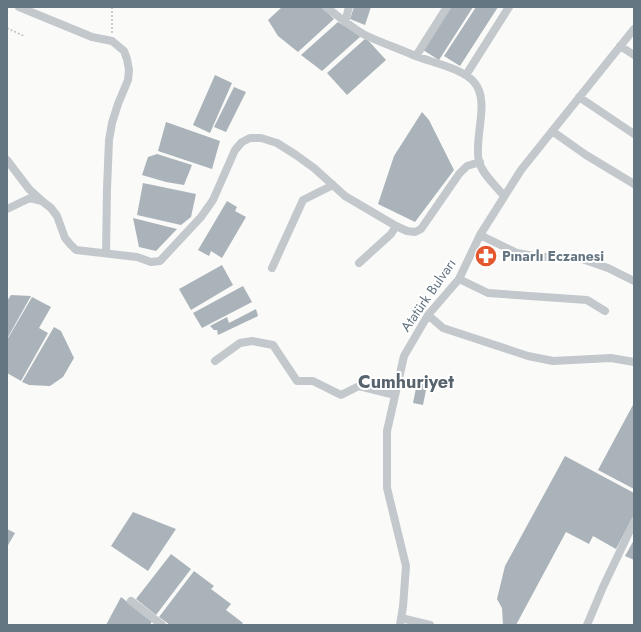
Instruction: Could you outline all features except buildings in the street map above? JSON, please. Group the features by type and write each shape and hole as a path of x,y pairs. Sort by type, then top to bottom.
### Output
{"street":[{"path":"19,7 92,37 112,41 124,52 127,59 129,70 128,80 112,123 109,140 106,253"},
{"path":"326,7 363,34 466,75 475,82 479,92 482,109 478,144 480,162 487,176 504,196"},
{"path":"345,22 349,7"},
{"path":"416,56 447,7"},
{"path":"466,75 509,7"},
{"name":"Atatürk Bulvarı","path":"400,621 403,608 406,566 387,488 387,431 404,356 428,315 459,279 480,235 521,170 634,29"},
{"path":"620,46 634,56"},
{"path":"579,97 634,134"},
{"path":"552,131 586,156 634,184"},
{"path":"7,160 29,189 51,208 57,216 65,238 76,250 106,253 151,262 160,261 201,217 213,200 235,150 242,142 250,138 261,138 277,143 296,155 350,199 396,226 407,231 415,232 421,229 467,166 480,162"},
{"path":"272,268 303,200 333,185"},
{"path":"7,209 30,198 42,201"},
{"path":"359,263 391,234 396,226"},
{"path":"480,235 517,253 539,257 576,257 608,268 634,281"},
{"path":"459,279 488,293 587,300 605,311"},
{"path":"428,315 443,328 528,356 553,361 611,358 634,362"},
{"path":"215,361 240,343 252,341 273,345 297,381 313,381 341,395 359,386 395,395"},
{"path":"589,625 603,587 634,522"},
{"path":"131,601 162,625"},
{"path":"400,621 430,625"}],"path":[{"path":"112,7 112,41"},
{"path":"7,28 24,36"}],"place":[{"name":"Pınarlı Eczanesi","path":"486,256"}],"district":[{"name":"Cumhuriyet","path":"406,382"}]}
